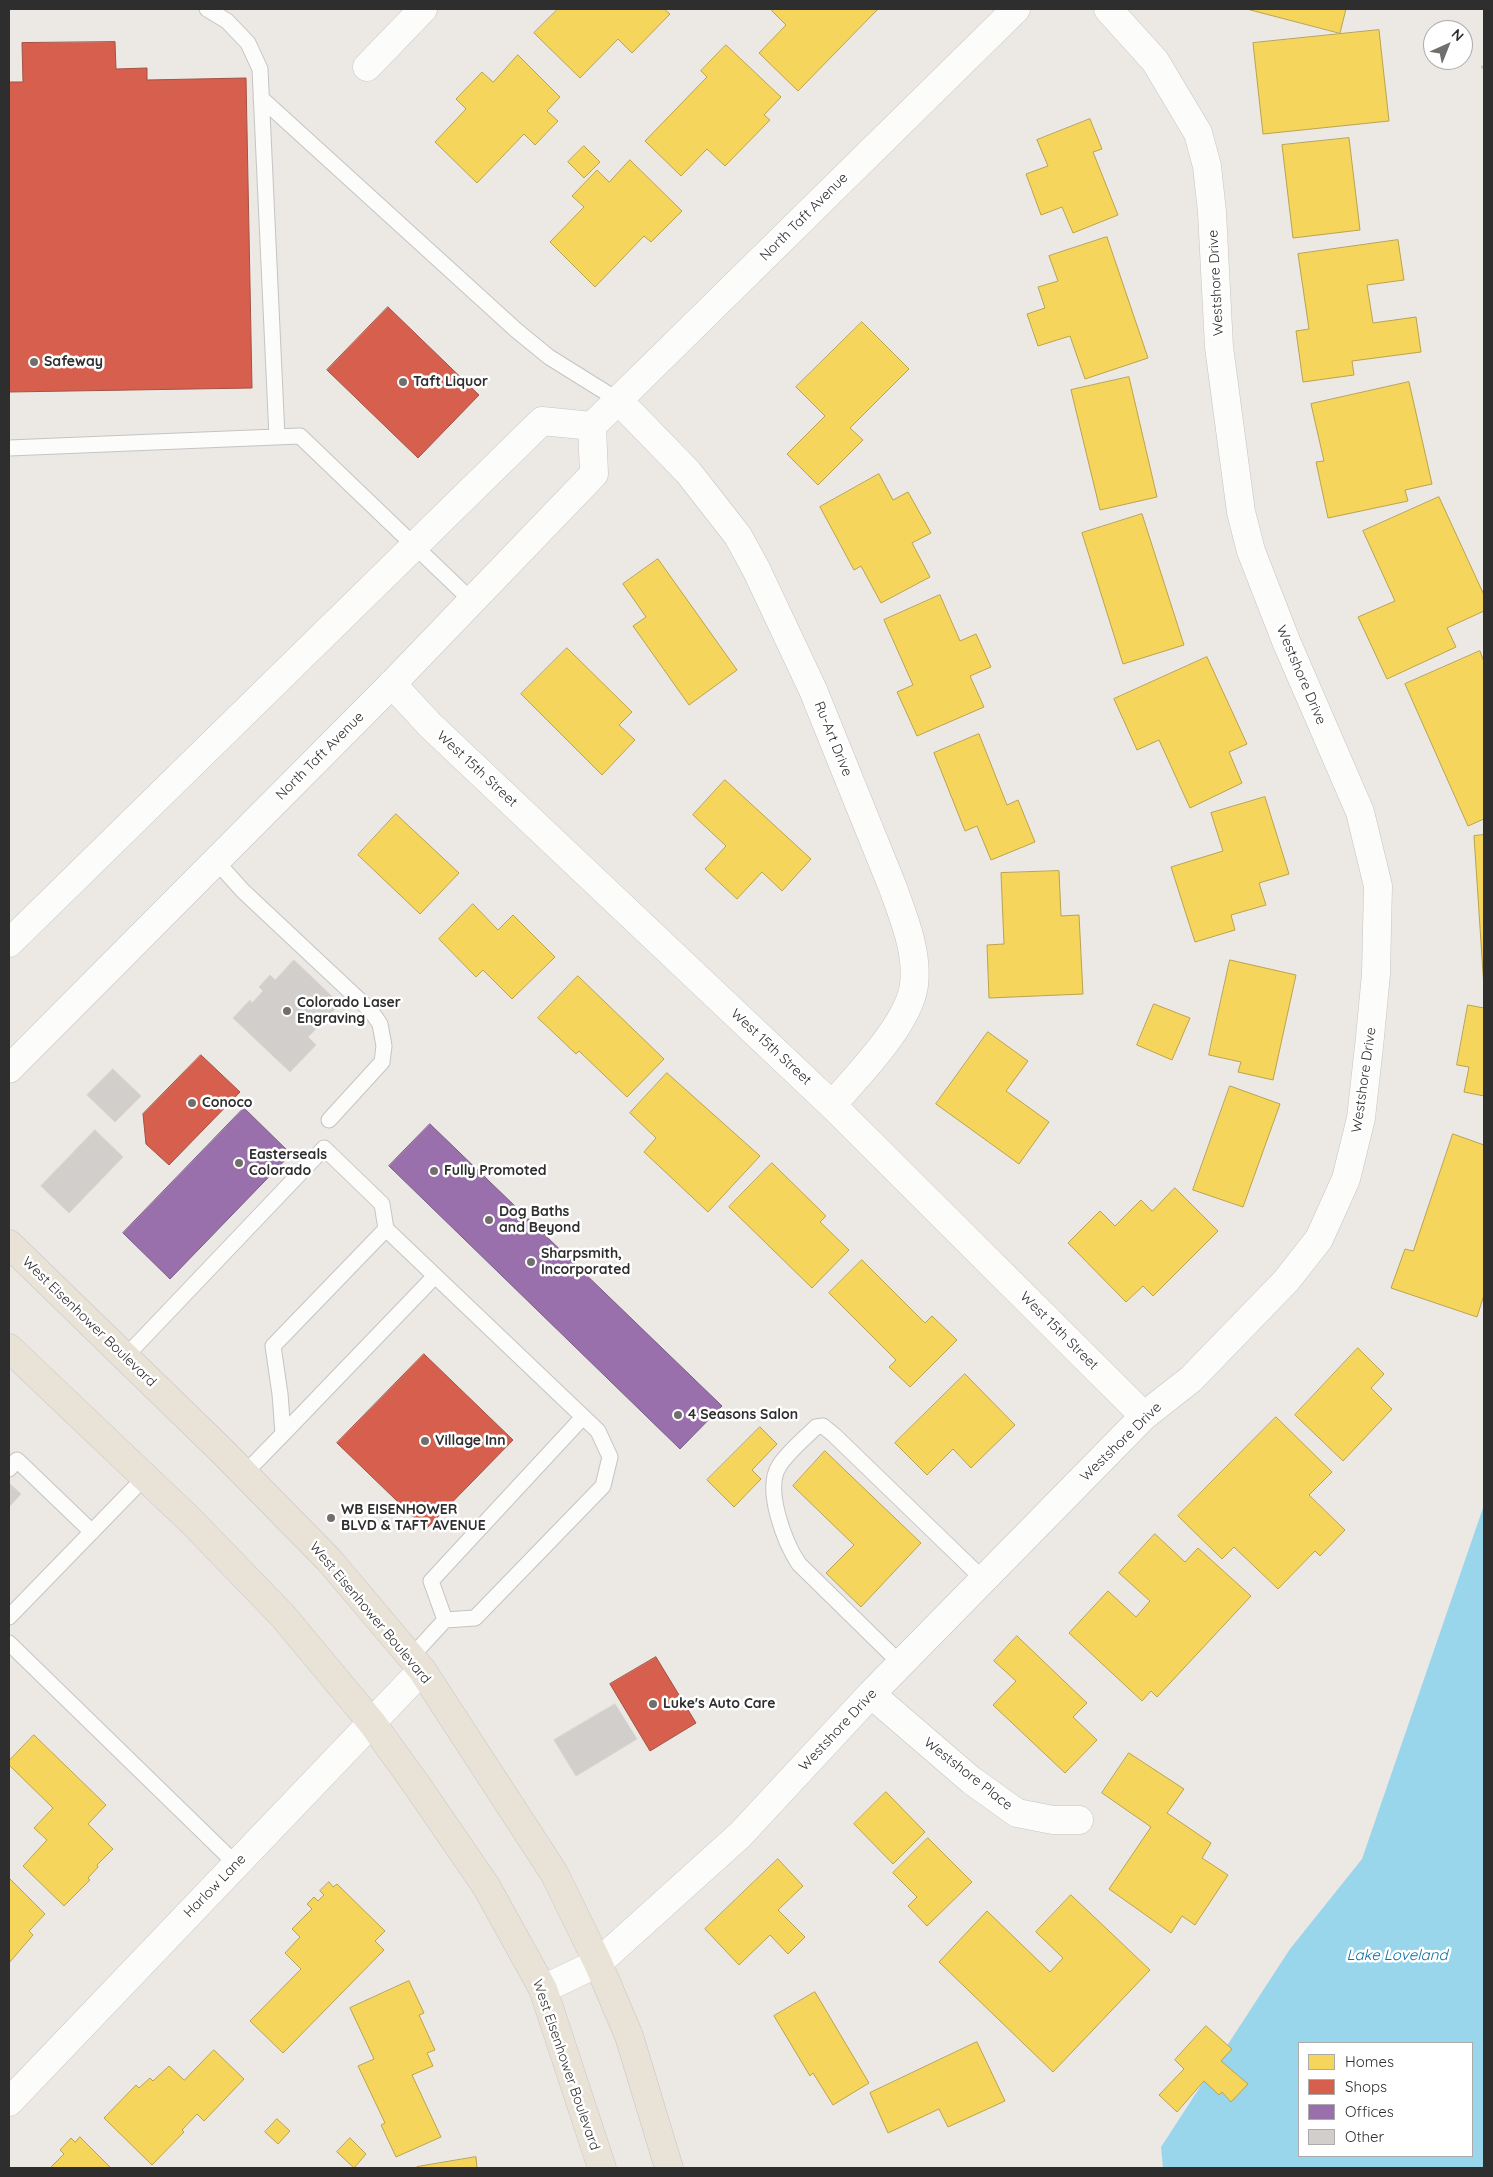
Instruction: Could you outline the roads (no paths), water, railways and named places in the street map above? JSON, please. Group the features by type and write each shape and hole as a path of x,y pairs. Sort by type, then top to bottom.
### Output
{"highway":[{"name":"West Eisenhower Boulevard","path":"9,1244 329,1560 416,1664 554,1873 598,1963 629,2036 669,2168"},
{"name":"West Eisenhower Boulevard","path":"9,1348 190,1520 282,1616 372,1723 486,1886 543,1989 602,2168"}],"street":[{"path":"368,67 423,9"},
{"name":"North Taft Avenue","path":"9,1069 392,684 594,474 592,426 1016,9"},
{"name":"Westshore Drive","path":"543,1989 598,1963 740,1835 872,1694 1144,1416 1191,1379 1286,1281 1319,1239 1342,1188 1361,1118 1376,974 1378,886 1360,812 1286,641 1251,551 1241,512 1219,347 1207,166 1198,133 1155,61 1108,9"},
{"name":"Ru-Art Drive","path":"618,400 688,472 738,536 756,569 813,690 894,888 905,922 913,956 914,986 903,1014 884,1044 832,1105"},
{"path":"9,943 542,421 592,426"},
{"name":"West 15th Street","path":"392,684 430,725 832,1105 1144,1416"},
{"name":"Harlow Lane","path":"9,2102 372,1723 416,1664"},
{"name":"Westshore Place","path":"872,1694 970,1780 1017,1813 1053,1820 1079,1820"}],"lane":[{"path":"207,9 227,21 248,43 260,69 277,437"},
{"path":"261,98 549,357 618,400"},
{"path":"9,448 300,436 415,544 472,601"},
{"path":"216,861 244,891 371,1011 380,1024 384,1046 382,1062 330,1120"},
{"path":"125,1357 324,1148 382,1204 386,1229 598,1431 610,1456 604,1486 475,1618 445,1620"},
{"path":"283,1434 273,1346 386,1229"},
{"path":"244,1474 436,1276"},
{"path":"445,1620 431,1581 583,1417"},
{"path":"901,1664 799,1564 788,1546 783,1533 776,1504 775,1475 779,1466 816,1427 823,1426 834,1435 984,1580"},
{"path":"9,1468 17,1460 92,1532"},
{"path":"9,1617 145,1477"},
{"path":"416,1664 445,1620"},
{"path":"9,1643 236,1864"}],"water":[{"name":"Lake Loveland","path":"1484,1505 1484,2168 1163,2168 1161,2147 1290,1949 1362,1859"}],"place":[{"name":"Safeway","path":"34,362"},
{"name":"Taft Liquor","path":"403,382"},
{"name":"Colorado Laser Engraving","path":"287,1011"},
{"name":"Conoco","path":"192,1103"},
{"name":"Easterseals Colorado","path":"239,1163"},
{"name":"Fully Promoted","path":"434,1171"},
{"name":"Dog Baths and Beyond","path":"489,1220"},
{"name":"Sharpsmith, Incorporated","path":"531,1262"},
{"name":"4 Seasons Salon","path":"678,1415"},
{"name":"Village Inn","path":"425,1441"},
{"name":"WB EISENHOWER BLVD & TAFT AVENUE","path":"331,1518"},
{"name":"Luke's Auto Care","path":"653,1704"}]}
